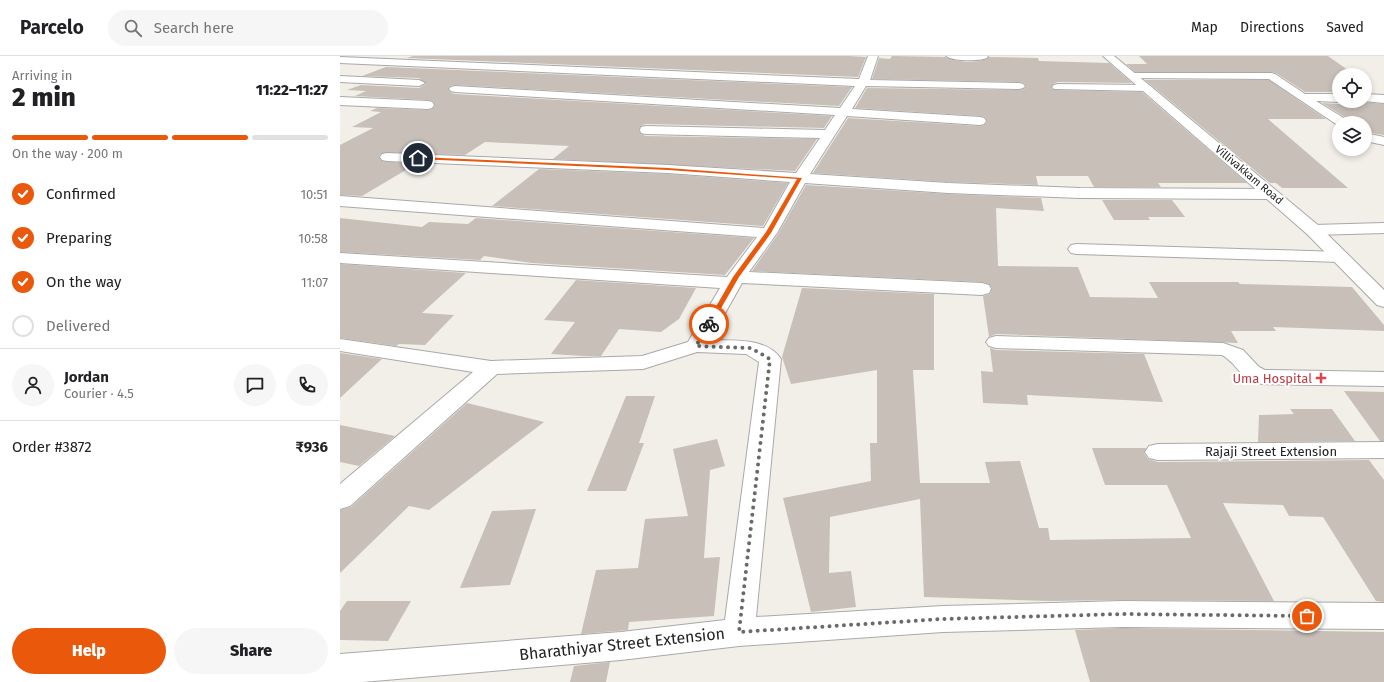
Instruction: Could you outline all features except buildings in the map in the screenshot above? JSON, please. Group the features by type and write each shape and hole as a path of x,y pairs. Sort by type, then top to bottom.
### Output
{"street":[{"path":"696,346 734,280 769,233 800,178 863,83 873,56"},
{"path":"951,56 983,58"},
{"name":"Villivakkam Road","path":"1108,56 1313,230 1384,300"},
{"path":"506,93 559,59"},
{"path":"340,60 863,83 1019,86"},
{"path":"1132,76 1270,76 1332,116"},
{"path":"340,79 419,83"},
{"path":"1058,87 1146,88"},
{"path":"455,89 843,112 980,122"},
{"path":"1302,97 1332,98"},
{"path":"1372,98 1384,99"},
{"path":"340,101 428,105"},
{"path":"646,130 830,134"},
{"path":"1372,138 1384,141"},
{"path":"387,157 668,169 956,189 1080,193 1271,194"},
{"path":"340,201 769,233"},
{"path":"1313,230 1384,228"},
{"path":"1077,249 1340,257"},
{"path":"340,258 734,280 982,289"},
{"path":"996,342 1223,349 1235,353 1256,376 1384,379"},
{"path":"340,345 490,368 643,362 696,346 751,348 770,359 739,632"},
{"path":"340,499 490,368"},
{"name":"Rajaji Street Extension","path":"1158,452 1384,450"},
{"name":"Bharathiyar Street Extension","path":"340,670 620,646 739,632 943,619 1122,614 1384,616"}],"way so far":[{"path":"709,324 696,346 751,348 770,359 739,632 943,619 1122,614 1307,616"}],"place":[{"name":"Uma Hospital","path":"1321,378"}],"route":[{"path":"418,158 668,169 800,178 769,233 736,277 709,324"}]}
